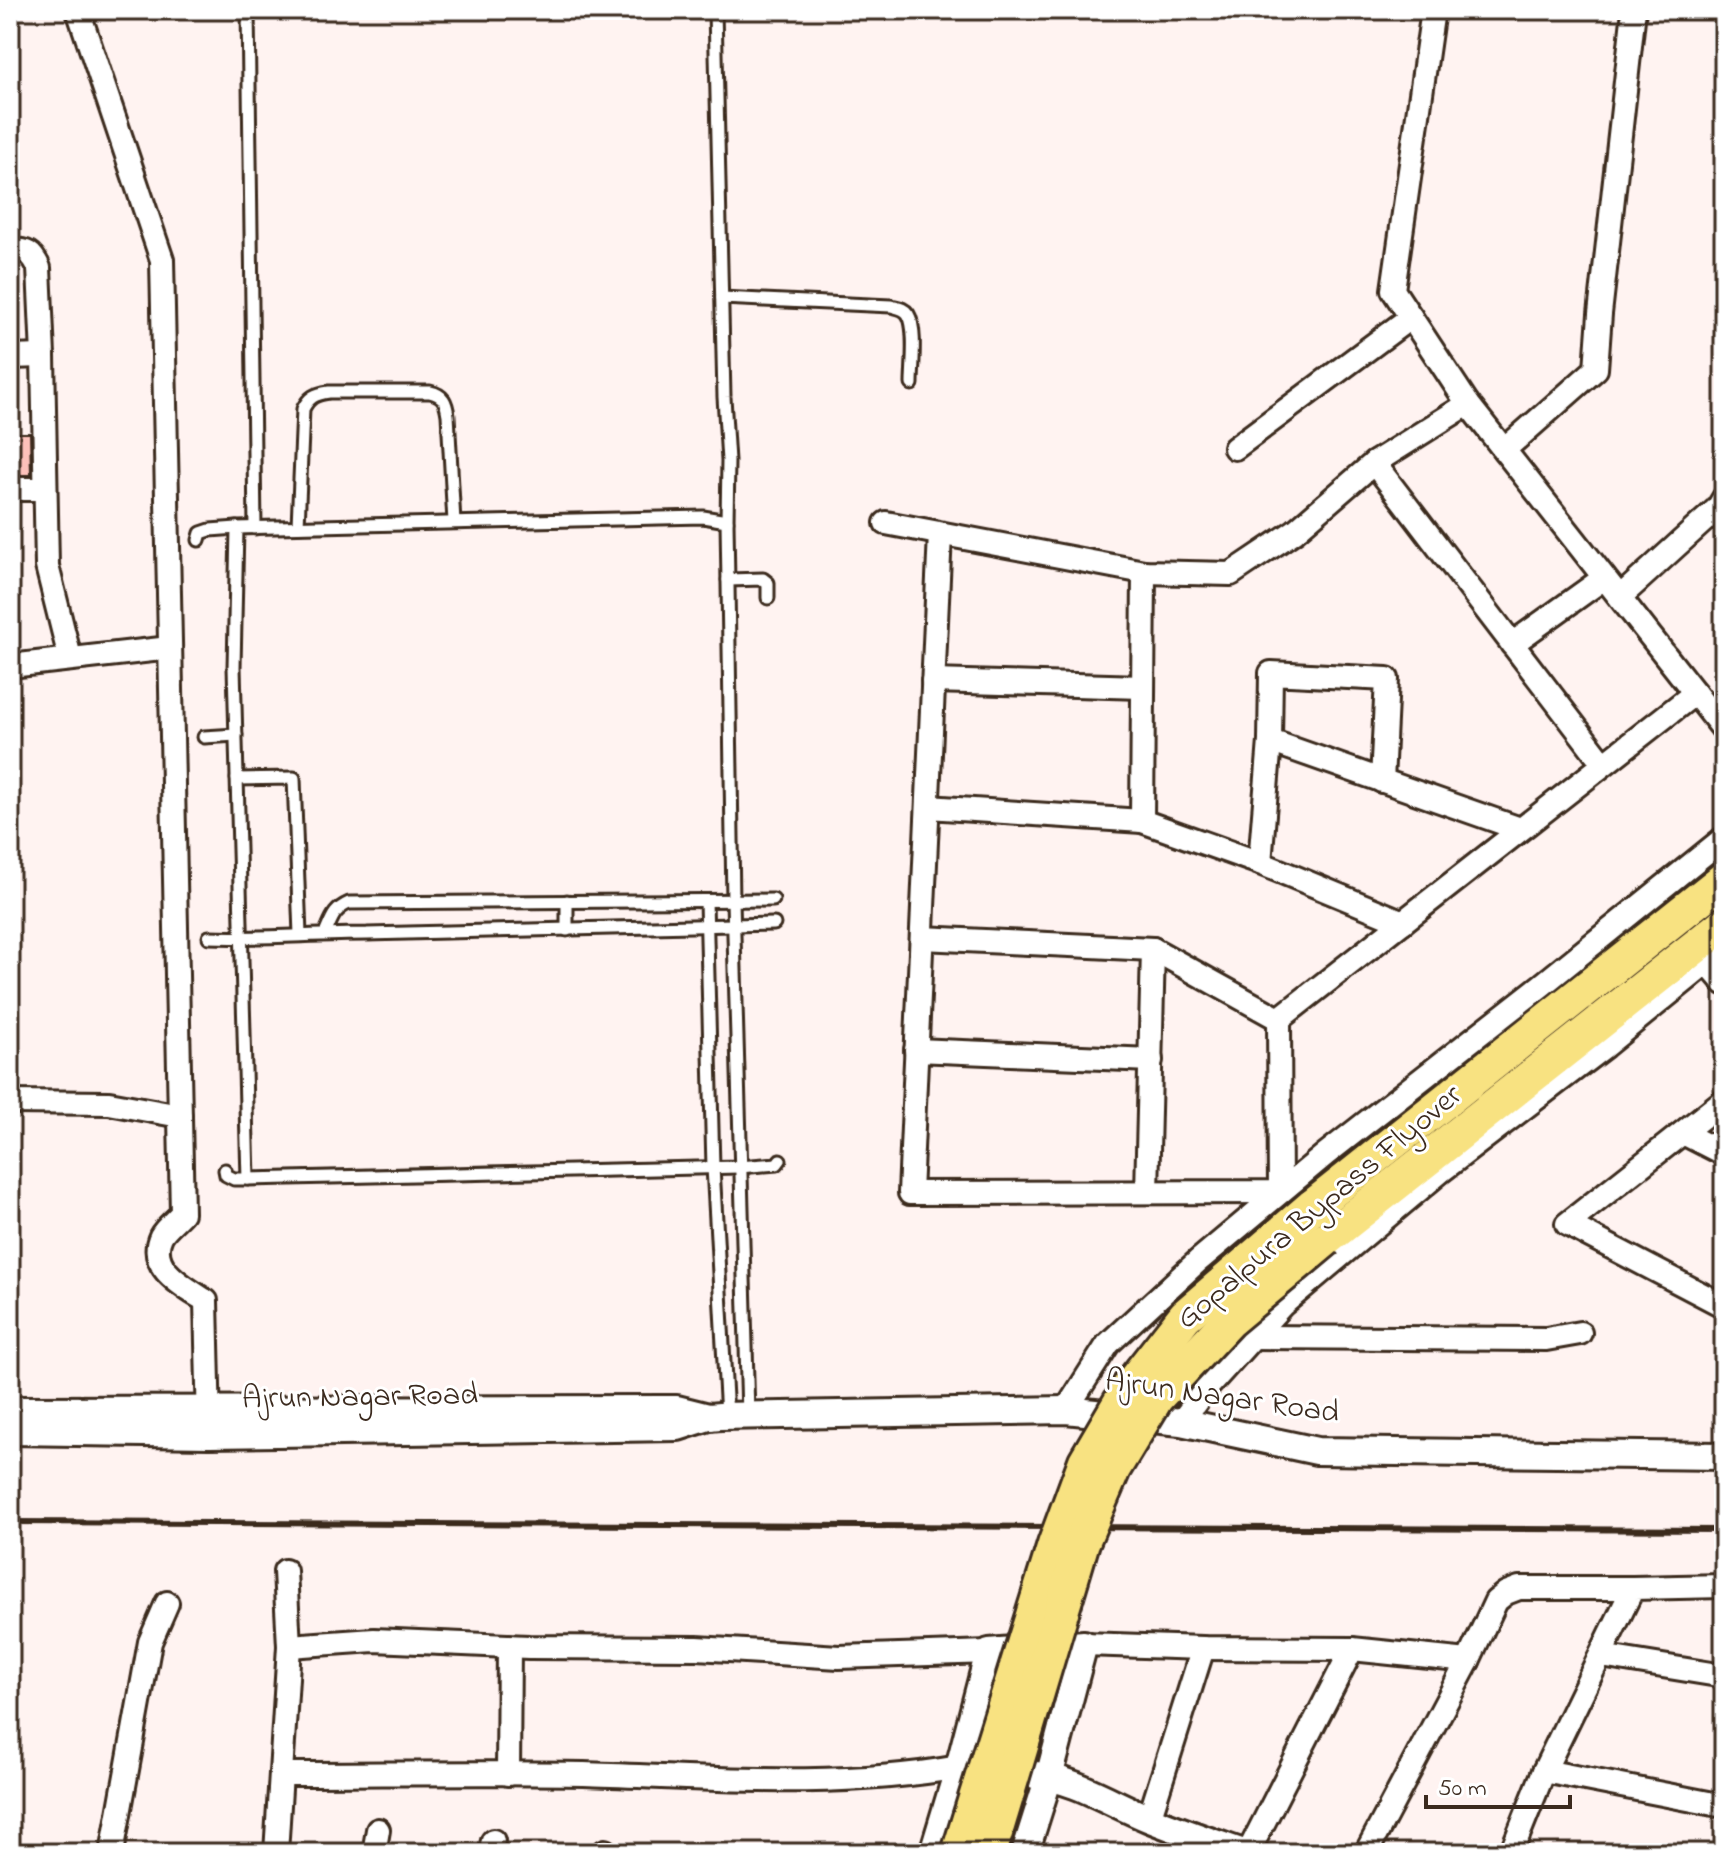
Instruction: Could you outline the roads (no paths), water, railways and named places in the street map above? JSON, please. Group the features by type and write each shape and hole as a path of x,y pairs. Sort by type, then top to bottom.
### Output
{"main road":[{"name":"Gopalpura Bypass Flyover","path":"959,1853 1055,1545 1086,1461 1130,1386 1185,1316 1312,1207 1724,879"},
{"name":"Gopalpura Bypass Flyover","path":"989,1853 1082,1542 1113,1469 1156,1398 1228,1321 1277,1280 1724,924"}],"street":[{"path":"78,10 162,260 182,1213 161,1235 157,1255 166,1272 206,1301 209,1422"},
{"path":"1433,10 1393,290 1468,404 1695,693 1720,719"},
{"path":"1504,450 1596,369 1634,10"},
{"path":"10,250 25,250 33,255 39,268 47,566 70,658"},
{"path":"1235,448 1411,317"},
{"path":"10,357 43,356"},
{"path":"886,523 1144,572 1231,574 1295,531 1374,463 1468,404"},
{"path":"1374,463 1604,764"},
{"path":"10,489 45,489"},
{"path":"1620,597 1718,508 1724,498"},
{"path":"940,534 910,1193 1280,1192"},
{"path":"1142,821 1144,572"},
{"path":"1512,644 1604,578"},
{"path":"10,666 170,648"},
{"path":"1260,863 1270,741 1271,673 1387,679 1382,781"},
{"path":"933,681 1143,687"},
{"path":"1279,1019 1695,693"},
{"path":"1270,741 1520,829"},
{"path":"928,807 1142,821 1260,863 1403,922"},
{"path":"1066,1410 1108,1344 1198,1261 1326,1154 1724,838"},
{"path":"922,938 1153,949 1279,1019"},
{"path":"1147,1192 1153,949"},
{"path":"1181,1422 1205,1390 1282,1305 1440,1172 1605,1046 1715,956 1724,983"},
{"path":"1279,1019 1280,1192"},
{"path":"916,1050 1151,1060"},
{"path":"1724,1100 1567,1224 1724,1306"},
{"path":"10,1102 109,1103 180,1116"},
{"path":"1683,1133 1724,1154"},
{"path":"1253,1337 1546,1339 1580,1333"},
{"name":"Ajrun Nagar Road","path":"10,1410 209,1422 678,1427 728,1417 1066,1410 1181,1422 1317,1451 1724,1456"},
{"name":"Ajrun Nagar Road","path":"10,1431 209,1422"},
{"path":"276,1853 289,1646 285,1571"},
{"path":"1366,1853 1468,1661 1496,1601 1506,1593 1519,1588 1724,1586"},
{"path":"1511,1853 1544,1771 1633,1588"},
{"path":"112,1853 150,1642 167,1603"},
{"path":"289,1646 374,1640 509,1646 697,1648 839,1657 989,1652 1084,1644 1352,1649 1468,1661"},
{"path":"1025,1853 1049,1777 1084,1644"},
{"path":"508,1774 509,1646"},
{"path":"1149,1819 1203,1648"},
{"path":"281,1774 508,1774 804,1780 918,1774 959,1767 1049,1777 1069,1783 1149,1819 1245,1853 1352,1649"},
{"path":"933,1853 989,1652"},
{"path":"1601,1656 1724,1676"},
{"path":"1544,1771 1724,1806"},
{"path":"374,1853 378,1830"}],"lane":[{"path":"248,10 255,528"},
{"path":"715,10 728,461 739,1167 728,1417"},
{"path":"722,298 902,309 909,315 912,327 912,384"},
{"path":"298,526 303,409 308,399 329,392 430,392 443,398 447,403 454,522"},
{"path":"199,540 201,533 210,530 237,528 703,517 727,521"},
{"path":"237,528 234,667 248,1179"},
{"path":"728,580 763,579 768,583 768,598"},
{"path":"204,737 236,735"},
{"path":"237,779 294,778 300,935"},
{"path":"325,934 339,908 349,903 773,900"},
{"path":"567,901 567,930"},
{"path":"706,901 713,1167 728,1417"},
{"path":"209,937 774,924"},
{"path":"225,1170 226,1175 234,1179 248,1179 739,1167 777,1164 780,1160"}],"railway":[{"path":"10,1522 1724,1530"}]}
